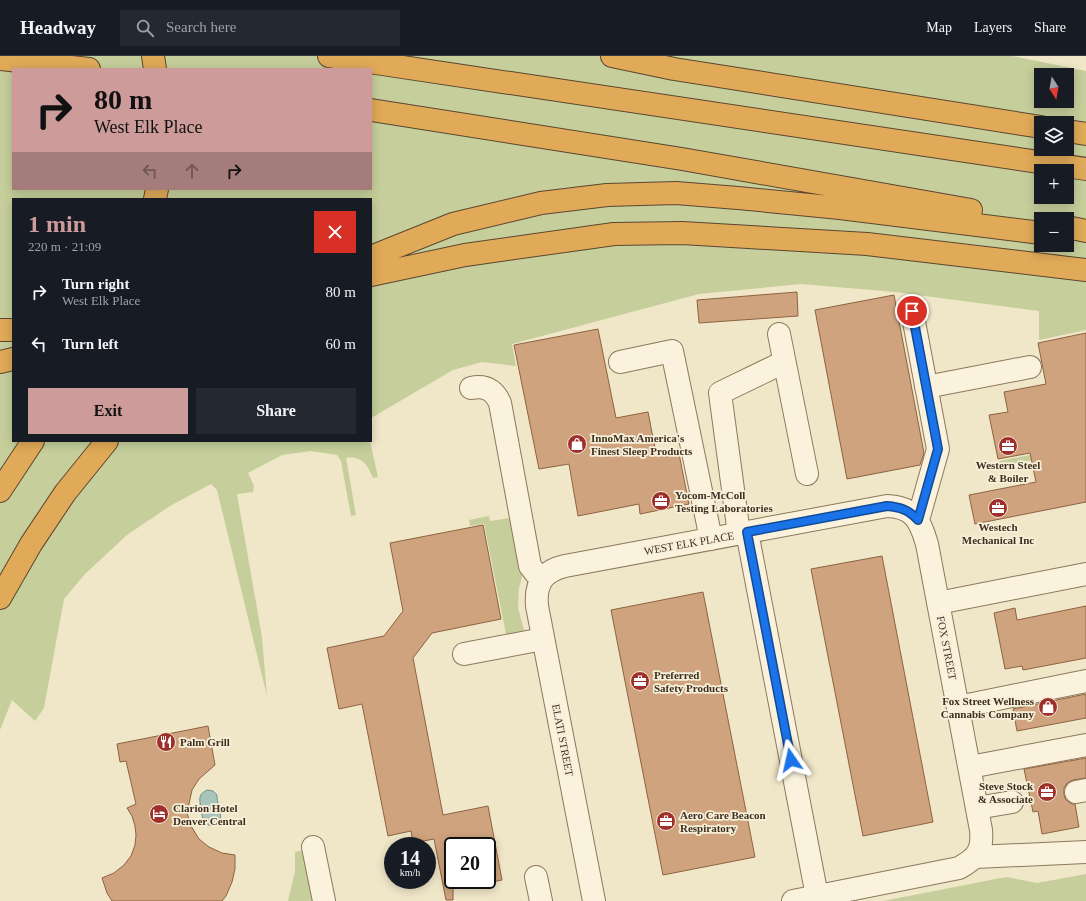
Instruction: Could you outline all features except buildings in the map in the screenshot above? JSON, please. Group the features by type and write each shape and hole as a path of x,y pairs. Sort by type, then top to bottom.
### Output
{"highway":[{"path":"153,56 155,68"},
{"path":"329,56 1086,169"},
{"path":"612,56 674,69 1034,125"},
{"path":"694,56 822,92"},
{"path":"0,59 80,68"},
{"path":"372,110 682,159 1034,222"},
{"path":"1074,132 1086,134"},
{"path":"373,270 453,224 541,203 607,196 676,194 738,198 840,208 1034,232"},
{"path":"1074,228 1086,231"},
{"path":"373,270 606,235 682,234 867,244 1086,270"},
{"path":"1074,237 1086,239"},
{"path":"0,330 12,330"},
{"path":"0,362 12,359"},
{"path":"0,490 32,442"},
{"path":"0,598 31,544 65,493 106,442"}],"street":[{"path":"912,311 938,449 915,516"},
{"path":"779,334 807,474"},
{"path":"620,362 672,351 711,539"},
{"path":"784,362 720,393 743,533 817,896"},
{"path":"926,387 1030,366"},
{"path":"471,388 486,387 497,396 500,403 530,566 541,580"},
{"name":"WEST ELK PLACE","path":"541,580 556,568 887,506 896,507 915,516"},
{"name":"FOX STREET","path":"915,516 927,544 970,768 982,839 975,857"},
{"path":"938,603 1086,574"},
{"name":"ELATI STREET","path":"541,580 536,596 543,640 594,901"},
{"path":"464,654 543,640"},
{"path":"958,707 1086,681"},
{"path":"970,768 1086,745"},
{"path":"977,808 1012,802"},
{"path":"313,847 324,901"},
{"path":"793,901 953,870 959,868 975,857 1086,852"},
{"path":"536,877 541,901"}],"green space":[{"path":"0,56 1012,56 1071,68 1034,68 1034,108 1074,108 1074,69 1086,71 1086,330 1039,340 1039,311 895,292 801,284 699,294 512,344 516,366 482,362 453,370 372,417 372,198 12,198 12,442 370,442 378,477 373,478 364,462 356,458 346,458 356,515 351,516 341,461 337,455 311,451 282,455 248,473 254,486 253,492 237,494 262,637 267,696 217,490 211,484 170,506 127,535 85,574 64,599 44,708 35,721 12,700 0,730"},
{"path":"1086,444 1086,450 1000,466 999,461"},
{"path":"489,516 490,521 510,518 522,577 519,588 518,608 524,630 521,635 510,637 506,634 484,524 470,526 469,520"},
{"path":"305,850 315,901 288,901 295,871 295,852"},
{"path":"1086,874 1086,901 883,901 1006,877 1037,883"}],"water":[{"path":"207,790 213,791 217,795 220,812 219,822 212,826 204,822 202,817 200,797"}],"place":[{"name":"InnoMax America's Finest Sleep Products","path":"577,444"},
{"name":"Western Steel & Boiler","path":"1008,446"},
{"name":"Yocom-McColl Testing Laboratories","path":"661,501"},
{"name":"Westech Mechanical Inc","path":"998,508"},
{"name":"Preferred Safety Products","path":"640,681"},
{"name":"Fox Street Wellness Cannabis Company","path":"1048,707"},
{"name":"Palm Grill","path":"166,742"},
{"name":"Steve Stock & Associate","path":"1047,792"},
{"name":"Clarion Hotel Denver Central","path":"159,814"},
{"name":"Aero Care Beacon Respiratory","path":"666,821"}],"route":[{"path":"791,760 747,532 887,506 912,512 918,520 938,449 912,311"}]}
